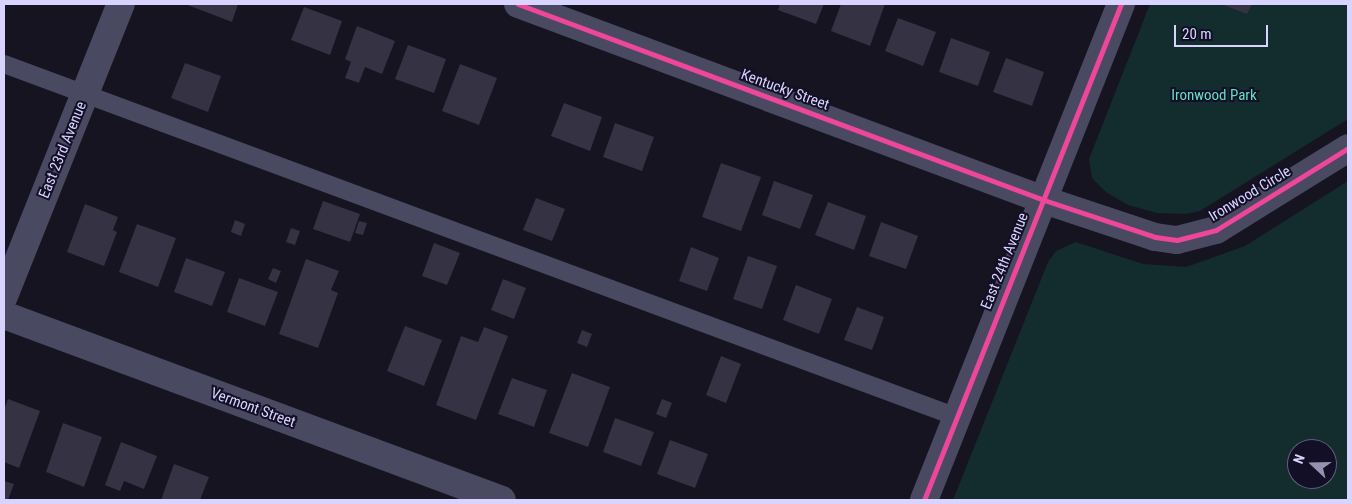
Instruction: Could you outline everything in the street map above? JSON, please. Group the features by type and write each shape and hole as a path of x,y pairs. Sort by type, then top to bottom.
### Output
{"street":[{"name":"East 23rd Avenue","path":"4,296 121,4"},
{"name":"Kentucky Street","path":"518,4 1044,200"},
{"name":"East 24th Avenue","path":"924,500 1121,4"},
{"name":"Ironwood Circle","path":"1044,200 1155,238 1186,238 1216,230 1348,148"},
{"name":"Vermont Street","path":"4,315 502,500"}],"lane":[{"path":"4,64 957,418"}],"green space":[{"name":"Ironwood Park","path":"1150,4 1348,4 1348,119 1200,211 1185,214 1157,213 1128,205 1106,192 1092,178 1089,159"},
{"path":"1348,181 1348,500 953,500 1048,262 1056,251 1076,242 1143,264 1186,267 1245,246"}],"building":[{"path":"185,4 238,4 232,22"},
{"path":"780,4 824,4 816,24 778,10"},
{"path":"841,4 885,4 870,46 831,31"},
{"path":"1221,4 1252,4 1247,14"},
{"path":"304,7 342,21 330,55 291,40"},
{"path":"898,18 936,32 923,66 885,51"},
{"path":"357,26 395,41 382,74 365,67 359,83 345,78 351,62 345,59"},
{"path":"951,38 990,52 978,86 939,72"},
{"path":"408,45 446,59 434,93 395,79"},
{"path":"1006,58 1044,72 1032,106 993,92"},
{"path":"185,63 221,76 208,112 171,98"},
{"path":"460,64 497,78 479,125 442,111"},
{"path":"564,103 602,117 590,151 551,136"},
{"path":"615,123 654,137 642,171 603,157"},
{"path":"721,163 761,177 741,231 702,217"},
{"path":"774,181 813,195 800,229 762,215"},
{"path":"536,198 565,209 552,241 523,230"},
{"path":"323,201 360,214 350,242 313,229"},
{"path":"828,202 866,216 854,250 815,235"},
{"path":"85,204 118,217 113,230 117,232 104,266 67,252"},
{"path":"235,220 245,224 241,236 231,232"},
{"path":"359,221 367,223 363,235 355,233"},
{"path":"881,222 918,236 906,269 869,256"},
{"path":"137,224 176,238 158,287 119,272"},
{"path":"291,228 300,231 295,245 286,242"},
{"path":"434,243 460,253 447,285 422,276"},
{"path":"691,247 719,258 707,291 679,281"},
{"path":"748,256 777,266 762,309 733,299"},
{"path":"186,258 225,272 212,306 174,292"},
{"path":"306,259 339,271 331,290 338,293 318,348 279,334"},
{"path":"273,268 281,271 276,283 268,279"},
{"path":"239,278 278,292 265,326 227,312"},
{"path":"503,279 526,288 514,319 491,310"},
{"path":"796,285 832,299 819,334 783,320"},
{"path":"857,307 884,317 872,350 844,340"},
{"path":"405,326 442,340 424,386 387,371"},
{"path":"484,327 508,336 476,420 436,405 461,336 478,342"},
{"path":"582,330 592,334 587,347 577,343"},
{"path":"721,356 741,364 726,403 706,395"},
{"path":"572,373 610,387 588,447 549,433"},
{"path":"512,378 547,390 534,427 498,414"},
{"path":"8,399 40,411 19,468 4,462 4,410"},
{"path":"662,399 672,403 666,418 656,414"},
{"path":"615,418 654,432 641,466 603,452"},
{"path":"63,423 102,437 84,487 46,472"},
{"path":"670,440 708,454 695,488 657,474"},
{"path":"121,442 157,456 144,489 124,481 120,491 105,485"},
{"path":"174,464 209,477 200,500 161,500"},
{"path":"4,481 14,484 8,500 4,500"}],"cycle path":[{"path":"518,4 1044,200 1155,237 1177,240 1216,230 1348,148"},
{"path":"924,500 1121,4"}]}
